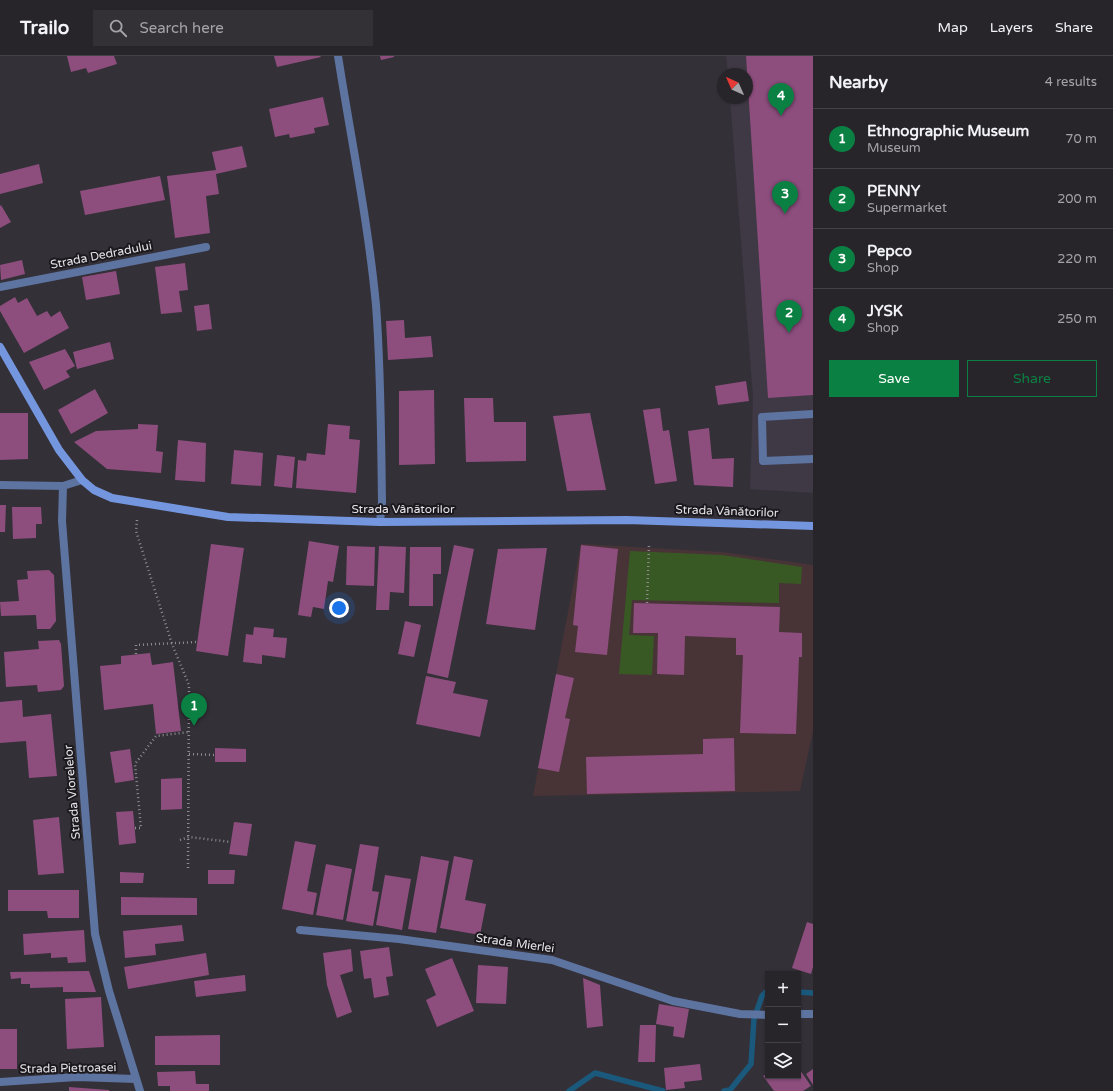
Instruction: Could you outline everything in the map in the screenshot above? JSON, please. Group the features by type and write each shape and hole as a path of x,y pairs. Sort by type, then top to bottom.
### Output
{"main road":[{"path":"0,347 59,450 82,480"},
{"name":"Strada Vânătorilor","path":"82,480 94,490 112,498 228,517 380,522 627,520 813,526"}],"street":[{"path":"338,56 363,203 376,305 382,479 380,522"},
{"name":"Strada Dedradului","path":"0,287 206,247"},
{"path":"813,414 762,417 763,461 813,459"},
{"path":"0,485 63,486 82,480"},
{"name":"Strada Viorelelor","path":"63,486 62,521 95,934 109,991 140,1091"},
{"name":"Strada Mierlei","path":"300,930 399,939 552,960 673,1000 743,1014 765,1015"},
{"path":"801,1014 813,1014"},
{"name":"Strada Pietroasei","path":"0,1082 76,1077 136,1079"}],"path":[{"path":"137,520 136,531 172,644 189,685 188,868"},
{"path":"647,603 650,545"},
{"path":"136,654 136,645 197,642"},
{"path":"135,828 141,828 135,764 156,736 189,732"},
{"path":"189,754 215,755"},
{"path":"180,840 189,837 231,842"}],"shaded area":[{"path":"726,56 813,56 813,493 750,489 753,397 730,104 753,104 753,68 727,68"},
{"path":"581,544 722,552 813,565 813,731 800,791 533,796"}],"green space":[{"path":"630,551 722,555 802,567 801,584 779,583 779,603 632,600 629,635 654,636 652,675 619,674"}],"building":[{"path":"67,56 114,56 117,64 88,73 86,68 71,72"},
{"path":"274,56 320,56 321,57 277,67"},
{"path":"380,56 394,56 394,57 381,60"},
{"path":"746,56 813,56 813,395 768,398 749,104 753,104 753,68 747,68"},
{"path":"323,97 329,125 314,128 315,133 290,138 289,134 275,137 269,109"},
{"path":"242,146 247,167 216,174 219,194 206,196 210,233 175,238 167,176 216,170 212,152"},
{"path":"39,164 43,183 0,194 0,174"},
{"path":"160,176 165,200 85,215 80,191"},
{"path":"1,205 11,222 0,228 0,206"},
{"path":"22,260 25,274 1,280 0,265"},
{"path":"185,263 188,290 179,291 182,312 161,314 155,267"},
{"path":"116,271 120,294 86,300 82,277"},
{"path":"15,297 18,303 27,298 37,316 47,311 51,317 60,311 69,328 24,353 0,311 0,306"},
{"path":"209,304 212,329 197,331 194,306"},
{"path":"404,320 405,338 431,336 433,357 388,360 386,321"},
{"path":"110,342 114,359 77,369 73,352"},
{"path":"65,349 75,366 66,371 70,377 44,390 29,362"},
{"path":"746,381 749,401 718,405 715,386"},
{"path":"95,389 108,413 71,434 58,410"},
{"path":"434,390 435,464 399,465 399,391"},
{"path":"464,398 493,398 494,422 526,422 526,461 466,462"},
{"path":"660,408 663,431 669,430 677,481 655,484 643,410"},
{"path":"0,413 28,413 28,459 0,460"},
{"path":"590,413 606,490 567,491 553,416"},
{"path":"138,424 158,425 156,451 163,452 161,473 107,469 74,442 96,431 138,429"},
{"path":"328,424 350,426 349,439 360,440 356,493 296,488 298,460 306,461 307,453 325,455"},
{"path":"709,428 712,459 734,458 733,487 694,485 688,431"},
{"path":"178,440 206,443 205,482 175,480"},
{"path":"234,450 263,453 261,486 231,484"},
{"path":"277,455 295,457 292,488 274,486"},
{"path":"0,505 6,505 5,532 0,532"},
{"path":"12,507 41,507 42,524 36,524 36,538 13,539"},
{"path":"309,541 339,546 333,582 328,581 324,609 313,607 311,617 298,615"},
{"path":"211,544 244,548 228,656 196,651"},
{"path":"454,545 474,549 448,678 427,673"},
{"path":"581,545 618,549 607,655 575,652 578,626 573,625"},
{"path":"347,546 375,547 374,586 346,585"},
{"path":"379,546 406,547 404,593 390,592 389,610 376,610"},
{"path":"410,547 441,547 441,574 433,574 433,606 409,606"},
{"path":"547,548 535,630 486,624 498,549"},
{"path":"49,570 54,575 56,621 50,629 37,629 36,615 1,616 0,602 19,601 17,580 28,579 27,571"},
{"path":"634,603 780,607 779,632 802,633 802,657 799,657 796,734 740,733 743,655 736,655 736,638 685,636 684,675 657,674 658,633 633,633"},
{"path":"405,621 421,625 414,657 398,654"},
{"path":"254,627 274,629 273,637 287,638 285,658 262,655 262,664 243,662 246,634 253,635"},
{"path":"59,640 61,644 64,686 61,690 38,692 37,685 6,687 4,652 39,649 38,641"},
{"path":"150,653 152,665 173,662 181,731 156,734 153,704 104,710 100,666 121,664 121,656"},
{"path":"556,674 574,678 565,718 570,719 559,772 538,768"},
{"path":"426,676 456,682 453,693 488,700 480,737 416,724"},
{"path":"22,700 23,717 51,714 57,776 29,778 26,741 0,743 0,702"},
{"path":"734,738 735,791 587,794 586,757 703,754 703,739"},
{"path":"215,748 246,749 246,762 215,762"},
{"path":"130,749 134,780 115,783 110,752"},
{"path":"182,778 182,809 161,810 161,779"},
{"path":"133,811 136,843 119,845 116,812"},
{"path":"59,817 64,873 38,875 33,820"},
{"path":"234,822 252,824 247,856 229,854"},
{"path":"295,841 316,845 307,891 317,893 313,915 282,909"},
{"path":"360,844 379,847 372,891 379,892 373,926 346,921"},
{"path":"421,856 449,861 436,933 408,929"},
{"path":"454,856 473,860 465,900 486,904 480,935 440,928"},
{"path":"326,864 352,869 343,920 316,915"},
{"path":"208,870 235,870 234,884 208,884"},
{"path":"120,872 144,873 143,883 120,883"},
{"path":"385,875 411,879 402,930 376,925"},
{"path":"8,890 79,890 79,918 48,918 47,911 8,911"},
{"path":"121,897 197,898 197,915 121,915"},
{"path":"807,922 813,924 813,967 811,974 792,968"},
{"path":"182,925 184,941 155,944 156,955 125,958 123,931"},
{"path":"84,930 86,962 68,963 67,957 51,958 51,953 24,955 23,934"},
{"path":"389,947 393,976 386,977 389,995 374,998 371,978 364,979 360,951"},
{"path":"351,949 353,971 340,975 352,1012 337,1018 327,985 323,953"},
{"path":"206,953 209,975 128,989 124,967"},
{"path":"452,958 474,1011 437,1027 426,1000 436,995 425,969"},
{"path":"478,965 508,967 506,1004 476,1003"},
{"path":"89,971 96,992 63,992 63,987 30,988 30,984 21,984 21,978 11,979 10,972"},
{"path":"245,975 246,991 196,997 194,981"},
{"path":"583,978 600,985 603,1026 587,1028"},
{"path":"101,997 104,1047 67,1049 65,999"},
{"path":"659,1004 689,1009 684,1038 673,1036 674,1027 656,1024"},
{"path":"640,1025 656,1025 655,1062 638,1062"},
{"path":"0,1029 17,1029 17,1069 0,1069"},
{"path":"220,1035 220,1065 155,1065 155,1036"},
{"path":"700,1064 702,1080 684,1082 685,1088 666,1090 664,1068"},
{"path":"813,1069 813,1085 806,1074"},
{"path":"195,1071 196,1084 209,1084 209,1091 170,1091 170,1086 158,1086 157,1072"},
{"path":"801,1071 811,1086 803,1091 774,1091 765,1079 801,1079"},
{"path":"69,1087 109,1090 109,1091 69,1091"}],"waterway":[{"path":"801,992 813,993"},
{"path":"724,1091 730,1090 751,1064 754,1019 762,996 765,993"},
{"path":"569,1091 595,1073 663,1091"}],"place":[{"name":"JYSK","path":"781,116"},
{"name":"Pepco","path":"785,214"},
{"name":"PENNY","path":"789,333"},
{"name":"Ethnographic Museum","path":"194,726"}]}
